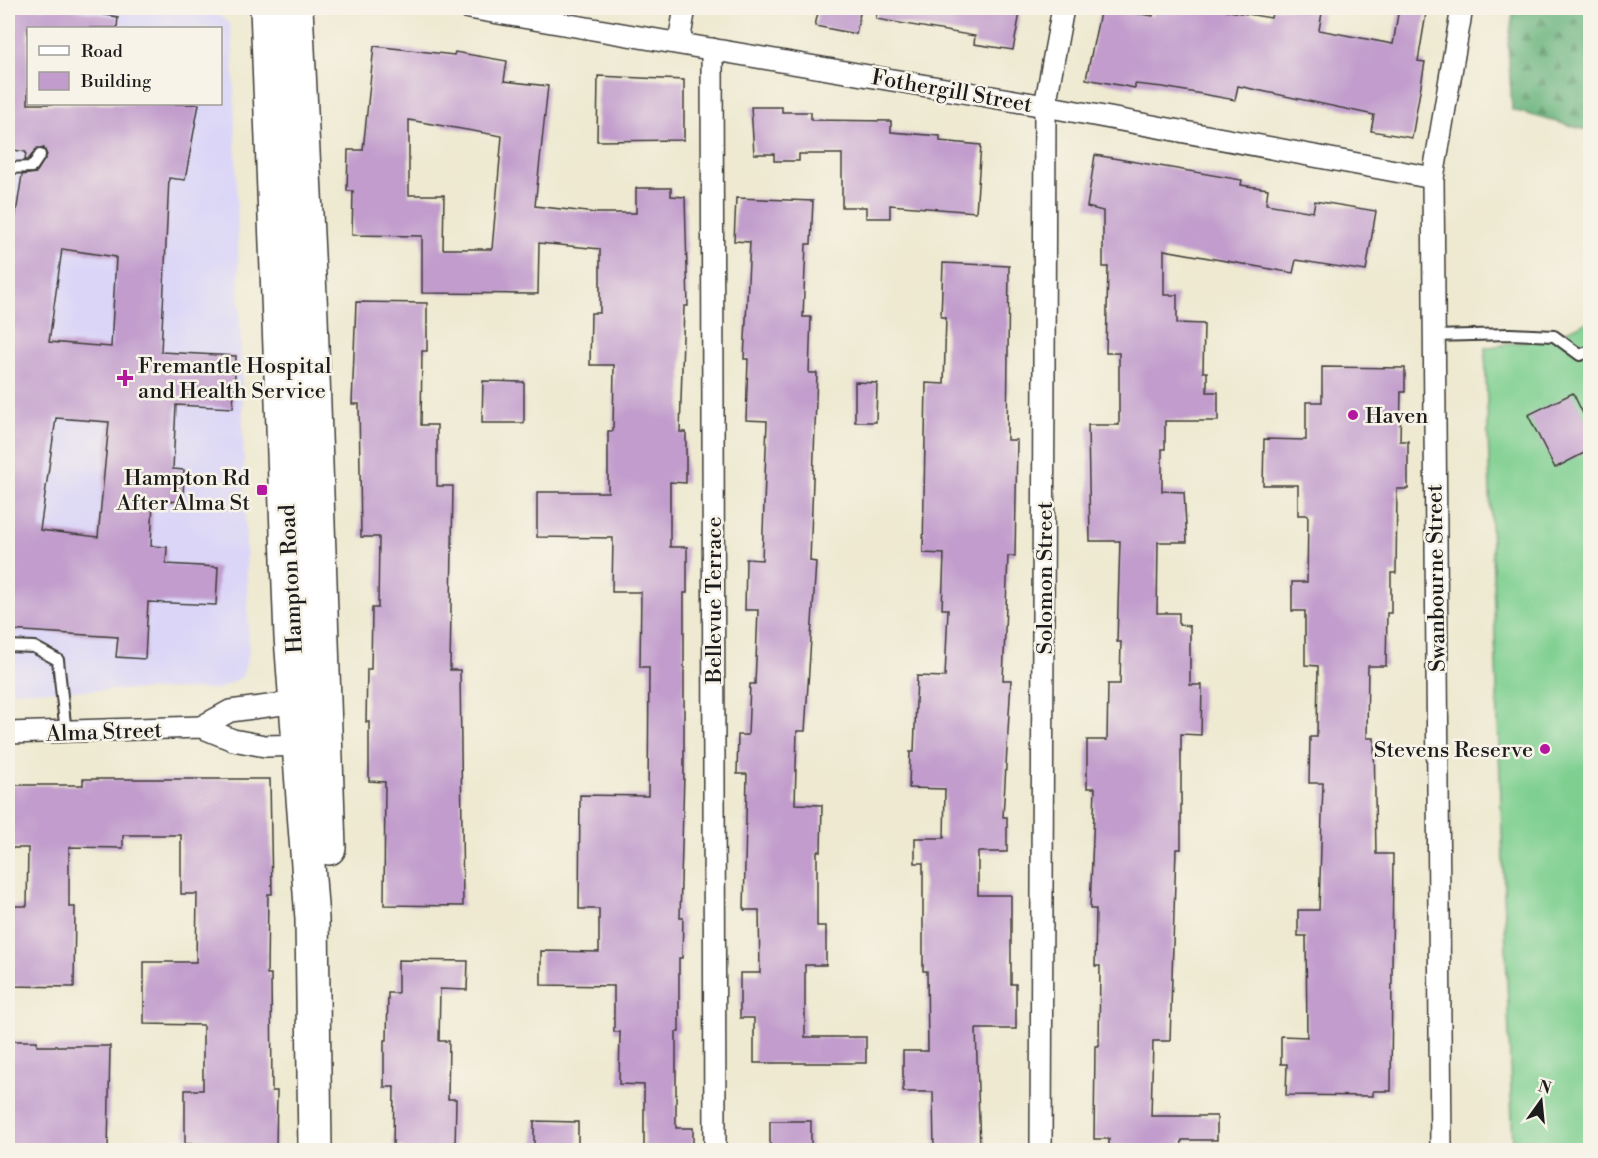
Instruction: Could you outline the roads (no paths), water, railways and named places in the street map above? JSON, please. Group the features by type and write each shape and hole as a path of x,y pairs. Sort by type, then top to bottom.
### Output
{"main road":[{"name":"Hampton Road","path":"267,8 291,637 310,701"},
{"name":"Hampton Road","path":"296,8 311,328 310,701 336,1150"},
{"name":"Hampton Road","path":"313,744 312,919 315,1150"}],"street":[{"name":"Fothergill Street","path":"469,8 1045,106 1433,178"},
{"path":"679,42 685,8"},
{"name":"Solomon Street","path":"1041,1150 1045,106 1063,8"},
{"name":"Swanbourne Street","path":"1441,1150 1433,178 1462,8"},
{"name":"Bellevue Terrace","path":"712,49 715,1150"},
{"name":"Alma Street","path":"201,727 230,711 310,701"},
{"name":"Alma Street","path":"8,733 66,733 201,727 233,740 265,746 313,744"}],"lane":[{"path":"8,168 32,167 40,155"},
{"path":"1433,336 1510,334 1554,336 1580,355 1590,351"},
{"path":"8,646 34,647 58,660 66,733"}],"place":[{"name":"Fremantle Hospital and Health Service","path":"125,378"},
{"name":"Haven","path":"1353,415"},
{"name":"Hampton Rd After Alma St","path":"262,490"},
{"name":"Stevens Reserve","path":"1545,749"}]}
